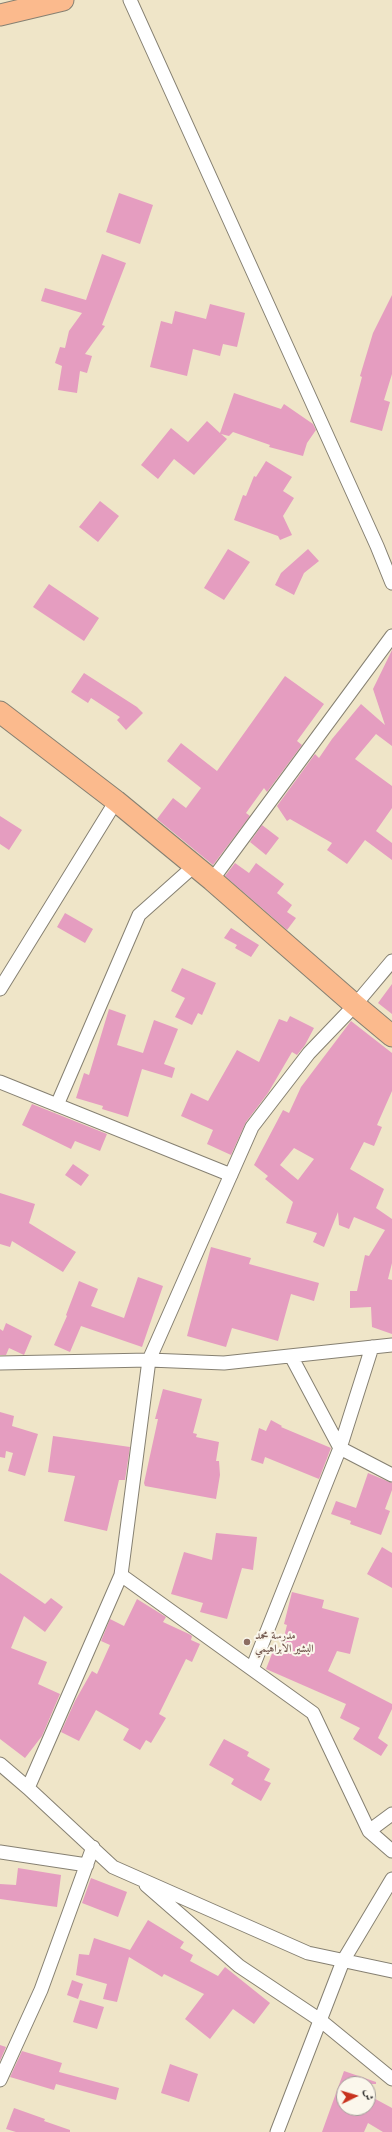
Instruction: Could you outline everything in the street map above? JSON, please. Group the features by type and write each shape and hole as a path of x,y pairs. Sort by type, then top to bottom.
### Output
{"main road":[{"path":"0,15 63,0"},
{"path":"0,712 116,801 212,880 355,1006 392,1036"}],"street":[{"path":"130,0 377,546 392,583"},
{"path":"212,880 392,636"},
{"path":"0,989 116,801"},
{"path":"57,1105 139,915 194,866"},
{"path":"28,1788 121,1574 149,1360 252,1127 309,1053 355,1006 392,961"},
{"path":"0,1082 231,1175"},
{"path":"0,1363 149,1360 224,1363 392,1345"},
{"path":"252,1669 340,1448 372,1347"},
{"path":"291,1356 340,1448 392,1475"},
{"path":"121,1574 312,1713 370,1832 392,1851"},
{"path":"0,1764 113,1866 308,1953 392,1971"},
{"path":"370,1832 392,1814"},
{"path":"0,2080 41,1990 93,1848"},
{"path":"0,1852 87,1865"},
{"path":"135,1876 239,1966 320,2020 392,2079"},
{"path":"277,2132 343,1961 392,1879"}],"building":[{"path":"119,193 153,205 140,244 106,232"},
{"path":"102,254 126,263 102,325 105,326 85,354 92,356 87,373 80,371 77,393 58,390 62,366 55,363 60,347 65,348 69,331 82,313 41,301 45,288 86,300"},
{"path":"392,295 392,374 384,400 390,402 382,431 350,422 362,377 360,376 373,333"},
{"path":"210,304 245,313 237,347 223,344 220,356 193,349 187,376 150,367 161,321 172,324 175,311 206,319"},
{"path":"234,393 281,409 284,404 313,424 316,430 307,443 303,456 269,447 270,445 233,432 229,436 221,434 227,439 194,475 174,459 158,479 141,465 171,428 188,442 207,421 220,433"},
{"path":"266,461 292,477 283,491 294,498 283,516 292,535 280,540 278,536 234,520 243,495 246,496 254,476 256,477"},
{"path":"100,501 119,516 98,542 79,527"},
{"path":"228,549 250,562 224,600 204,588"},
{"path":"308,549 319,561 304,573 294,595 275,585 281,573"},
{"path":"49,584 99,618 84,641 33,607"},
{"path":"392,650 392,746 376,734 355,759 392,786 392,808 376,831 392,843 392,860 365,840 347,864 327,850 332,843 290,819 287,821 277,806 315,754 319,758 332,739 361,704 385,725 373,689"},
{"path":"84,673 137,707 143,713 126,730 117,720 120,717 91,698 88,703 71,692"},
{"path":"285,676 324,704 297,741 302,745 267,792 264,788 246,813 250,816 213,865 157,819 173,798 186,808 201,788 167,761 181,743 217,771"},
{"path":"0,816 22,830 9,850 0,844"},
{"path":"262,825 279,838 266,855 250,842"},
{"path":"235,863 249,873 256,863 284,884 277,893 292,905 287,912 296,918 287,930 225,876"},
{"path":"65,913 93,929 85,943 57,927"},
{"path":"231,928 259,945 251,957 235,948 237,945 224,938"},
{"path":"182,968 216,983 202,1015 198,1013 192,1025 175,1017 185,998 171,991"},
{"path":"392,984 392,1014 378,1003"},
{"path":"109,1009 126,1015 117,1045 143,1053 154,1020 178,1029 164,1064 175,1068 172,1078 142,1069 128,1117 102,1109 103,1106 76,1098 84,1073 89,1075"},
{"path":"290,1016 314,1028 305,1045 297,1055 292,1052 268,1093 246,1122 231,1155 207,1144 213,1130 181,1116 191,1093 208,1101 237,1050 259,1062 279,1019 287,1022"},
{"path":"351,1021 392,1053 392,1091 377,1125 382,1127 374,1146 364,1142 350,1169 384,1189 376,1208 392,1219 392,1263 388,1279 392,1280 392,1334 372,1327 371,1307 350,1308 350,1291 357,1291 365,1255 369,1256 385,1230 354,1217 349,1229 339,1225 338,1212 324,1247 313,1242 317,1233 286,1223 293,1202 265,1179 268,1176 254,1165 283,1110 289,1113 301,1087","holes":["294,1148 314,1159 298,1180 280,1165"]},
{"path":"32,1104 107,1134 100,1151 75,1141 71,1149 22,1125"},
{"path":"73,1164 89,1175 81,1186 65,1175"},
{"path":"0,1193 35,1204 29,1223 76,1252 63,1272 12,1241 10,1247 0,1244"},
{"path":"211,1247 251,1258 249,1264 319,1283 314,1301 291,1294 278,1341 232,1328 226,1347 187,1336"},
{"path":"138,1277 163,1286 142,1347 81,1326 70,1352 54,1345 67,1316 66,1315 79,1281 98,1289 91,1306 124,1318"},
{"path":"6,1323 32,1336 24,1355 9,1348 6,1355 0,1355 0,1329 3,1331"},
{"path":"163,1389 202,1399 193,1433 197,1434 196,1437 219,1442 216,1461 219,1461 220,1475 216,1499 145,1486 144,1483 158,1419 155,1419"},
{"path":"0,1412 14,1416 12,1426 38,1434 25,1476 8,1471 13,1453 6,1451 5,1458 0,1457"},
{"path":"271,1420 282,1426 281,1427 331,1448 319,1479 265,1457 263,1464 251,1460 259,1428 266,1431"},
{"path":"53,1436 130,1447 125,1480 119,1480 107,1531 64,1521 75,1476 48,1472"},
{"path":"368,1473 392,1483 392,1490 385,1509 390,1511 381,1535 350,1524 351,1521 331,1514 336,1501 356,1508"},
{"path":"216,1533 257,1537 253,1570 242,1568 227,1619 200,1612 203,1603 171,1594 184,1552 212,1560"},
{"path":"382,1547 392,1553 392,1588 367,1574"},
{"path":"0,1573 45,1604 51,1598 63,1607 45,1632 24,1616 11,1648 47,1662 38,1684 60,1694 42,1736 25,1758 0,1739"},
{"path":"292,1592 324,1600 322,1608 359,1618 350,1654 337,1651 328,1671 392,1704 392,1709 378,1738 388,1745 381,1756 353,1739 360,1728 340,1718 346,1704 266,1669 275,1646 281,1649 287,1625 284,1624"},
{"path":"137,1599 166,1617 163,1622 189,1634 192,1636 191,1640 200,1644 192,1662 186,1659 159,1714 166,1718 151,1743 146,1740 140,1750 123,1740 129,1729 96,1710 79,1741 61,1732 75,1701 92,1671 97,1674 110,1645 101,1641 110,1619 124,1626"},
{"path":"224,1739 249,1752 247,1756 270,1769 264,1780 271,1783 261,1801 231,1784 234,1779 209,1765"},
{"path":"18,1868 61,1875 57,1907 0,1899 0,1884 16,1885"},
{"path":"91,1878 127,1892 118,1917 82,1903"},
{"path":"148,1920 184,1942 180,1948 193,1955 190,1961 218,1976 225,1967 270,2003 254,2024 233,2009 210,2039 185,2019 204,1994 164,1974 162,1977 129,1957 117,2002 103,1999 107,1984 76,1975 79,1954 89,1955 94,1938 130,1950"},
{"path":"72,1980 83,1984 78,1999 67,1995"},
{"path":"80,2000 104,2007 97,2029 73,2022"},
{"path":"0,2045 6,2047 0,2061"},
{"path":"22,2051 62,2063 59,2072 119,2088 116,2100 56,2084 54,2090 10,2077"},
{"path":"170,2064 198,2074 189,2102 161,2093"},
{"path":"344,2071 359,2076 342,2076"},
{"path":"336,2093 336,2116 376,2116 376,2099 392,2108 392,2132 383,2132 368,2123 364,2132 322,2132"},
{"path":"14,2108 45,2119 44,2121 70,2130 70,2132 16,2132 6,2129"}],"place":[{"name":"مدرسة محمد البشير الابراهيمي","path":"247,1642"}]}
